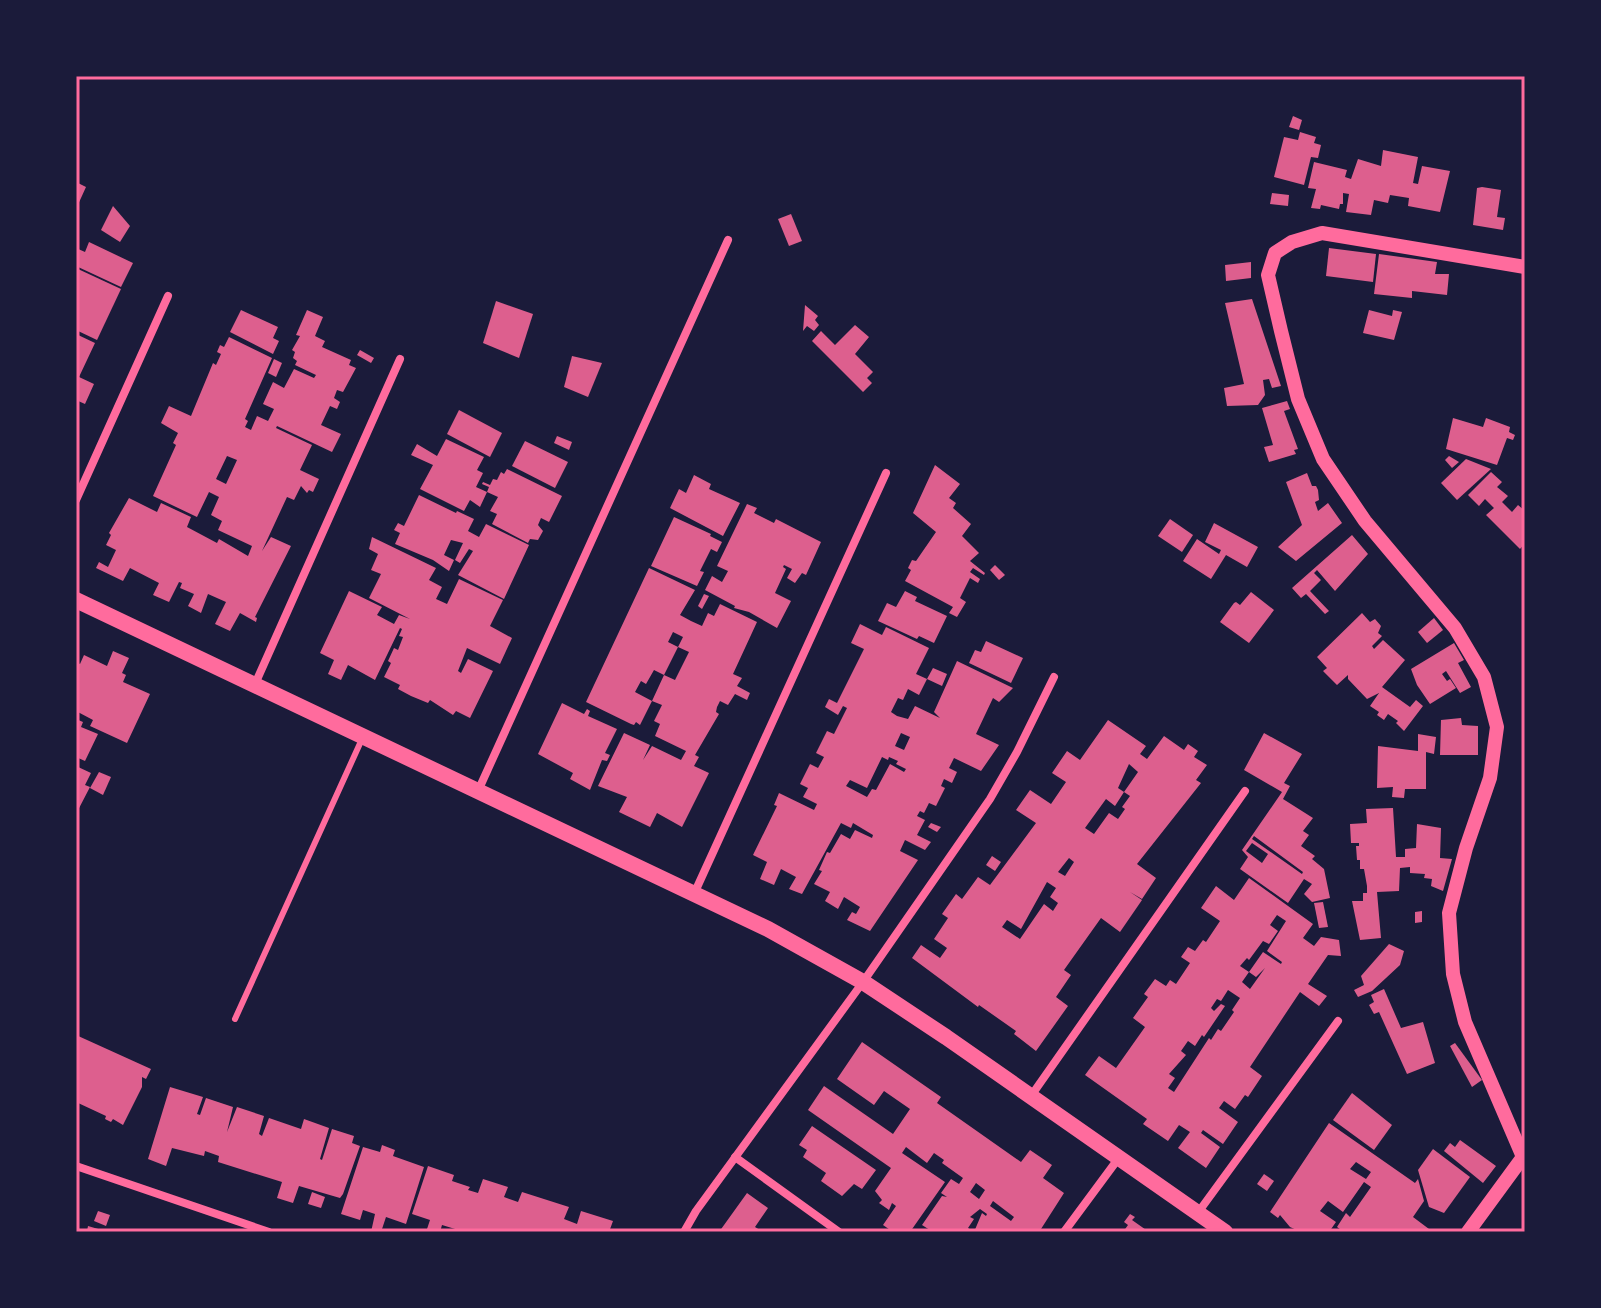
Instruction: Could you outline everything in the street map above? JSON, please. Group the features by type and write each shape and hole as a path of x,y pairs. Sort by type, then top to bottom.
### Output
{"main road":[{"path":"76,600 768,929 863,982 1225,1232"}],"street":[{"path":"1468,1232 1524,1156 1465,1022 1453,974 1449,913 1466,848 1490,778 1497,727 1484,677 1455,628 1365,521 1323,459 1298,399 1268,275 1275,253 1292,242 1322,233 1525,267"},
{"path":"478,792 728,240"},
{"path":"76,500 168,296"},
{"path":"255,684 400,359"},
{"path":"694,894 886,473"},
{"path":"684,1232 990,799 1054,677"},
{"path":"1031,1096 1245,791"},
{"path":"1197,1214 1338,1021"},
{"path":"735,1157 839,1232"},
{"path":"1064,1232 1118,1159"},
{"path":"76,1166 246,1228 269,1232"}],"lane":[{"path":"235,1019 363,736"}],"building":[{"path":"1293,116 1302,120 1299,130 1289,127"},
{"path":"1300,132 1316,137 1314,143 1321,145 1318,158 1311,157 1304,185 1274,177 1284,137 1298,140"},
{"path":"1383,150 1418,157 1413,183 1418,184 1422,166 1450,171 1440,212 1408,206 1409,198 1390,195 1388,203 1374,200 1371,215 1346,212 1349,194 1343,193 1343,204 1339,209 1321,205 1320,209 1311,208 1316,189 1308,188 1314,162 1347,170 1345,177 1351,179 1358,159 1381,166"},
{"path":"76,182 86,187 76,209"},
{"path":"1477,188 1501,190 1497,217 1505,218 1503,230 1473,225"},
{"path":"1272,193 1289,195 1288,206 1270,204"},
{"path":"113,206 130,226 120,242 101,230"},
{"path":"791,214 802,241 789,246 778,219"},
{"path":"89,242 133,263 121,287 76,266 76,248 85,252"},
{"path":"1329,248 1376,254 1373,282 1326,276"},
{"path":"1379,254 1437,262 1435,274 1449,274 1447,295 1412,291 1412,298 1374,294"},
{"path":"1251,262 1251,278 1226,281 1225,265"},
{"path":"78,269 121,289 97,340 76,330"},
{"path":"1252,299 1281,386 1272,388 1269,379 1263,380 1265,395 1258,405 1227,406 1224,388 1244,384 1225,303"},
{"path":"496,301 533,314 519,358 483,343"},
{"path":"805,305 818,316 815,320 819,325 814,331 807,326 803,331"},
{"path":"241,310 278,327 273,338 279,341 273,354 230,332"},
{"path":"307,310 323,317 315,336 325,341 322,347 351,360 349,365 356,368 343,392 337,390 334,398 340,402 337,409 330,406 321,425 341,434 332,452 276,428 312,445 300,470 319,479 313,492 309,490 307,493 301,486 294,500 287,497 262,551 271,537 291,546 255,617 256,622 240,613 230,631 215,624 226,602 208,594 201,613 188,606 194,594 180,588 182,583 179,582 169,602 153,595 159,583 130,568 123,581 96,568 99,562 108,567 116,550 106,545 111,535 109,533 129,498 157,512 161,503 191,517 187,527 217,543 219,539 248,556 252,546 218,530 222,521 211,515 219,497 209,492 197,517 153,496 176,445 173,443 178,433 161,423 169,406 191,416 213,363 216,365 221,354 217,352 220,345 224,347 229,337 272,358 245,419 248,421 245,427 251,430 257,416 268,421 274,409 263,404 273,382 284,388 294,369 314,378 316,375 295,365 297,361 293,358 295,352 292,350 300,336 296,335","holes":["227,456 237,460 226,484 216,479"]},
{"path":"1369,310 1392,316 1393,310 1402,312 1394,340 1363,333"},
{"path":"855,325 869,337 855,354 873,372 867,378 872,383 863,392 812,341 821,331 835,345"},
{"path":"76,334 95,343 79,377 94,384 85,404 76,400"},
{"path":"360,350 374,358 371,363 357,355"},
{"path":"572,356 602,363 588,397 564,387"},
{"path":"274,359 282,363 276,377 268,373"},
{"path":"1287,401 1290,409 1284,411 1298,449 1294,450 1296,454 1269,462 1264,447 1273,445 1262,408"},
{"path":"459,410 502,433 490,457 447,434"},
{"path":"1453,418 1483,427 1486,418 1510,427 1509,432 1515,435 1513,440 1507,438 1497,465 1446,449"},
{"path":"557,436 572,442 569,450 554,443"},
{"path":"446,439 484,457 477,470 483,473 476,487 487,492 480,507 470,500 464,511 420,489 433,465 411,455 417,444 437,456"},
{"path":"525,441 568,462 555,488 512,466"},
{"path":"1449,456 1459,462 1452,468 1445,460"},
{"path":"1466,459 1491,469 1457,500 1441,483"},
{"path":"935,465 960,484 949,498 956,503 953,508 971,524 962,536 979,553 970,561 985,573 973,568 970,572 980,579 978,583 970,578 960,598 966,602 957,617 949,613 953,607 905,581 912,560 916,561 936,532 913,513"},
{"path":"507,469 562,496 549,522 541,518 538,525 543,531 538,540 530,539 528,543 492,524 497,514 490,511 498,497 487,492 489,487 483,482 490,485"},
{"path":"1491,472 1502,482 1497,487 1508,496 1502,502 1512,512 1518,505 1525,511 1525,543 1520,549 1486,515 1494,508 1485,499 1479,506 1468,495"},
{"path":"1307,473 1312,486 1318,490 1319,500 1315,502 1318,511 1328,503 1342,523 1296,561 1278,547 1302,525 1286,482"},
{"path":"694,475 711,484 709,489 740,503 723,536 670,508 679,489 686,493"},
{"path":"419,495 474,519 468,531 479,537 486,524 529,545 504,599 458,575 473,551 469,549 460,563 455,560 463,543 451,540 444,555 454,560 449,571 433,560 395,544 400,533 394,530 398,523 404,526"},
{"path":"747,504 757,508 754,513 774,523 776,519 821,542 806,575 802,573 795,583 787,578 792,569 784,565 786,569 775,593 791,601 777,628 705,590 712,576 722,582 728,571 717,566"},
{"path":"674,517 722,542 717,552 711,549 700,571 704,572 697,586 651,566"},
{"path":"1170,519 1193,535 1182,552 1158,536"},
{"path":"1214,523 1258,547 1247,567 1226,555 1211,579 1183,561 1197,539 1219,554 1221,550 1205,542"},
{"path":"1352,535 1368,554 1335,591 1317,570 1314,573 1321,580 1310,591 1329,611 1325,614 1306,594 1301,598 1292,588"},
{"path":"372,537 436,568 429,580 442,587 436,599 447,604 459,579 503,600 490,626 512,638 500,664 467,648 458,671 461,673 468,659 493,671 470,718 456,711 453,715 430,700 428,703 411,696 398,689 400,685 384,677 394,648 398,650 403,637 399,636 400,628 375,680 348,665 341,680 328,674 334,660 320,653 349,591 382,607 377,615 394,624 399,615 410,619 369,598 381,574 371,570 378,554 369,549"},
{"path":"995,565 1005,575 999,580 990,570"},
{"path":"649,568 695,590 680,615 691,621 702,626 708,613 714,616 720,604 757,622 733,674 742,678 737,686 750,693 747,700 735,694 728,705 720,701 716,712 719,714 695,755 699,757 694,766 709,773 682,827 657,813 650,827 619,812 627,797 598,786 624,733 650,745 643,760 652,746 681,760 686,751 655,736 660,724 654,721 662,705 652,701 640,725 636,722 634,725 586,702","holes":["673,632 683,637 678,647 668,642","678,647 689,652 675,680 664,675","654,670 664,675 652,701 635,692 641,681 646,684"]},
{"path":"905,591 917,597 915,601 947,616 934,643 919,636 917,639 878,621 887,603 896,607"},
{"path":"1251,592 1274,610 1249,643 1220,622 1234,603 1240,605"},
{"path":"704,594 709,596 702,609 698,606"},
{"path":"1362,613 1370,622 1375,619 1381,626 1378,633 1382,636 1372,646 1374,649 1383,640 1405,660 1382,687 1410,707 1416,700 1423,706 1404,731 1396,723 1398,721 1388,714 1384,720 1370,706 1379,693 1367,699 1348,679 1348,675 1337,685 1323,671 1327,668 1317,657"},
{"path":"1434,618 1443,630 1427,643 1418,632"},
{"path":"860,624 882,635 886,627 929,648 916,674 927,679 919,695 908,689 903,700 898,698 891,712 897,716 908,719 915,706 940,718 934,712 957,661 1013,688 999,702 993,698 976,734 999,745 981,771 954,758 949,768 957,772 952,783 944,779 941,786 945,788 936,806 929,803 924,813 920,811 917,816 925,820 917,835 931,842 925,850 905,840 900,851 918,860 870,931 847,920 860,907 844,897 838,909 825,901 830,892 814,884 822,871 819,870 827,852 830,853 841,834 850,839 855,830 872,838 873,835 853,823 851,828 841,823 802,894 789,889 796,877 781,869 774,885 760,879 767,862 753,855 777,806 774,805 779,793 814,810 817,804 803,797 808,788 800,784 810,764 818,768 824,757 816,753 827,731 834,734 847,708 843,706 838,715 825,707 829,699 837,703 864,649 851,643","holes":["901,733 910,737 904,750 895,746","882,757 898,761 896,764 906,769 904,772 890,764 876,790 872,789 867,797 846,786 850,780 867,788"]},
{"path":"986,641 1023,658 1011,683 969,663 975,650 981,652"},
{"path":"1454,643 1464,660 1458,663 1471,687 1460,693 1446,671 1442,674 1456,688 1430,704 1411,669"},
{"path":"113,651 129,658 122,673 126,675 123,682 150,694 127,743 90,726 93,720 76,711 76,662 80,664 84,655 107,666"},
{"path":"933,668 947,674 942,686 927,679"},
{"path":"562,703 584,714 587,709 590,711 588,716 617,729 605,753 610,755 607,761 602,760 590,790 570,779 573,773 538,754"},
{"path":"1461,718 1462,725 1478,726 1478,755 1440,755 1441,720"},
{"path":"76,719 83,722 81,727 98,734 85,761 76,757"},
{"path":"1108,720 1146,746 1140,754 1147,759 1164,736 1184,750 1188,744 1198,751 1194,757 1207,765 1196,780 1201,783 1137,864 1156,878 1142,899 1130,892 1142,900 1120,932 1101,918 1064,970 1071,975 1056,997 1068,1006 1036,1051 1014,1034 1016,1031 912,958 921,945 940,958 947,948 934,939 948,918 942,914 956,894 962,899 978,877 990,885 1036,823 1016,810 1030,790 1051,804 1066,782 1052,773 1067,751 1080,760","holes":["1129,764 1138,772 1124,792 1118,788","1124,792 1130,796 1118,819 1109,813 1094,834 1085,828 1106,799 1115,806","1069,858 1074,862 1065,876 1058,872","1047,882 1056,888 1050,897 1058,903 1053,911 1044,904 1020,939 1002,927 1007,920 1021,929"]},
{"path":"1264,733 1302,754 1284,783 1290,786 1283,799 1313,818 1303,831 1309,835 1301,846 1315,856 1312,859 1324,869 1330,898 1312,902 1304,894 1312,884 1304,879 1288,903 1240,869 1248,857 1242,850 1282,792 1244,770","holes":["1254,836 1303,872 1302,874 1252,839","1252,843 1268,854 1262,863 1246,851"]},
{"path":"1418,734 1436,737 1434,754 1426,752 1426,789 1405,789 1404,798 1392,797 1393,787 1377,788 1378,746 1418,751"},
{"path":"76,766 91,773 85,785 90,787 76,814"},
{"path":"99,772 111,777 103,795 90,788"},
{"path":"1393,808 1396,857 1405,857 1405,849 1416,848 1417,824 1441,828 1440,858 1452,859 1443,891 1431,886 1432,879 1424,878 1425,874 1410,873 1410,867 1400,868 1399,891 1377,892 1381,938 1360,940 1352,901 1363,901 1367,886 1364,869 1360,869 1360,860 1357,860 1356,846 1359,843 1351,843 1350,824 1367,823 1366,809"},
{"path":"931,823 941,827 937,832 928,827"},
{"path":"992,856 1001,862 995,871 986,865"},
{"path":"1249,878 1313,924 1303,938 1314,946 1321,937 1339,940 1341,956 1328,955 1308,984 1327,996 1319,1006 1300,992 1250,1067 1262,1076 1248,1097 1245,1095 1235,1109 1224,1101 1219,1108 1238,1122 1223,1144 1203,1130 1201,1133 1220,1147 1206,1168 1178,1148 1190,1132 1179,1125 1168,1141 1143,1124 1147,1119 1085,1075 1099,1056 1116,1068 1145,1027 1133,1018 1148,997 1144,994 1155,979 1166,986 1170,980 1176,984 1190,963 1181,957 1188,947 1195,951 1203,940 1206,942 1220,921 1201,908 1216,886 1234,900","holes":["1277,915 1286,921 1267,951 1281,964 1263,952 1249,972 1240,966 1247,958 1249,960 1263,941 1269,944 1278,931 1270,925","1265,968 1250,989 1242,982 1249,972 1256,977","1228,990 1240,998 1221,1031 1218,1029 1211,1040 1209,1038 1174,1092 1168,1088 1175,1078 1169,1074 1186,1055 1181,1051 1188,1041 1195,1046 1202,1035 1204,1037 1225,1006 1221,1004 1214,1011 1211,1008 1217,999 1221,1001"]},
{"path":"1323,902 1328,927 1319,928 1314,903"},
{"path":"1422,911 1422,922 1415,923 1415,912"},
{"path":"1389,944 1404,951 1400,965 1372,991 1358,997 1354,990 1364,985 1361,976"},
{"path":"1384,989 1401,1028 1423,1022 1435,1063 1407,1074 1379,1012 1374,1014 1369,1005 1374,1002 1371,995"},
{"path":"76,1035 151,1069 146,1079 142,1077 142,1087 123,1125 113,1119 111,1122 105,1119 106,1116 76,1102"},
{"path":"862,1042 941,1097 937,1103 1021,1162 1030,1150 1052,1165 1043,1178 1064,1193 1036,1232 974,1232 933,1232 922,1225 942,1196 947,1197 941,1193 951,1179 959,1184 963,1178 934,1153 927,1163 906,1147 902,1153 945,1182 910,1232 893,1232 883,1225 896,1206 892,1203 889,1210 879,1203 882,1200 875,1191 891,1168 808,1110 824,1086 893,1134 910,1109 884,1091 874,1105 837,1079","holes":["976,1183 985,1190 979,1199 970,1192","993,1201 1014,1217 1011,1221 990,1206","980,1209 987,1214 982,1213 974,1232 968,1228 974,1219 970,1217"]},
{"path":"1455,1043 1482,1080 1472,1087 1450,1046"},
{"path":"170,1087 203,1097 197,1114 200,1115 206,1098 233,1107 227,1132 237,1107 264,1116 259,1134 262,1136 269,1118 301,1129 304,1119 329,1128 322,1160 332,1129 354,1136 352,1143 360,1146 343,1194 340,1198 299,1186 293,1203 277,1198 282,1182 218,1162 219,1156 205,1151 204,1156 172,1148 166,1166 148,1159"},
{"path":"1352,1093 1392,1125 1374,1150 1333,1120"},
{"path":"1329,1123 1415,1183 1418,1179 1424,1201 1413,1217 1433,1232 1344,1232 1337,1227 1346,1213 1350,1217 1371,1187 1364,1182 1343,1212 1328,1201 1320,1211 1336,1222 1329,1232 1301,1232 1290,1227 1280,1215 1278,1218 1270,1212","holes":["1356,1162 1371,1172 1366,1179 1350,1169"]},
{"path":"812,1126 876,1170 862,1189 854,1184 842,1196 821,1181 826,1173 803,1157 807,1150 799,1145"},
{"path":"1460,1140 1496,1166 1483,1183 1444,1151 1450,1143 1455,1147"},
{"path":"382,1145 395,1150 393,1156 424,1167 406,1224 386,1217 381,1232 371,1232 375,1214 363,1210 360,1220 341,1214 363,1147 380,1152"},
{"path":"1433,1149 1470,1177 1444,1213 1429,1207 1418,1170"},
{"path":"428,1166 454,1175 452,1181 478,1193 483,1179 508,1187 504,1197 518,1202 522,1192 569,1207 564,1219 577,1224 581,1211 613,1221 609,1232 465,1232 442,1225 440,1232 426,1232 430,1220 412,1214"},
{"path":"1264,1174 1274,1181 1267,1191 1257,1184"},
{"path":"312,1192 325,1197 321,1208 308,1204"},
{"path":"747,1193 768,1208 755,1227 763,1232 719,1232"},
{"path":"98,1211 110,1215 106,1226 94,1221"},
{"path":"1130,1214 1135,1217 1132,1220 1149,1232 1123,1232 1128,1225 1124,1222"},
{"path":"88,1226 105,1232 76,1232 76,1228 87,1231"}]}
